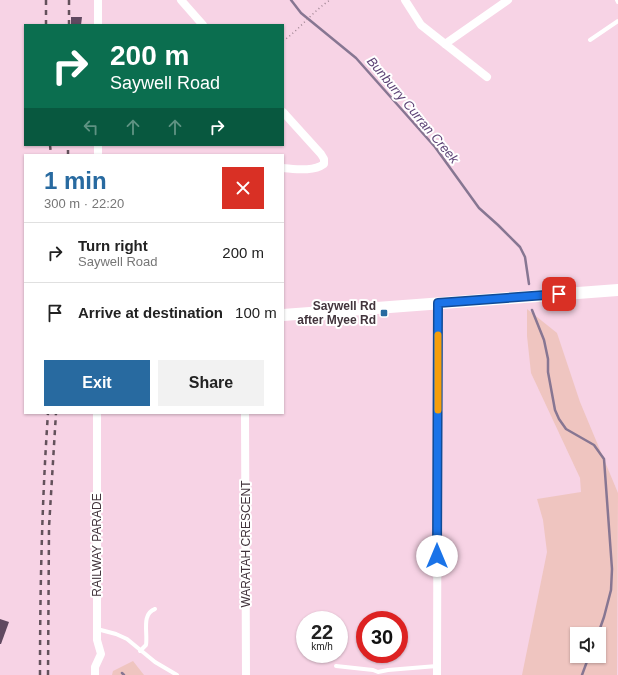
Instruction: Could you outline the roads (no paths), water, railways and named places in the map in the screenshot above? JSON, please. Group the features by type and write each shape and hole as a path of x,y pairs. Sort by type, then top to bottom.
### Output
{"street":[{"path":"98,0 98,24"},
{"path":"181,0 202,24"},
{"path":"405,0 421,25 487,77"},
{"path":"445,44 508,0"},
{"path":"284,113 321,154 324,159 324,164 313,169 284,168"},
{"path":"284,315 618,290"},
{"path":"437,671 438,303"},
{"name":"RAILWAY PARADE","path":"95,675 95,667 102,654 97,640 97,414"},
{"name":"WARATAH CRESCENT","path":"245,414 246,675"}],"lane":[{"path":"590,40 618,21"},
{"path":"140,651 146,645 147,615 150,611 155,609"},
{"path":"97,629 116,634 127,639 155,662 177,675"},
{"path":"336,666 373,670 378,672 388,670 437,671"}],"waterway":[{"name":"Bunburry Curran Creek","path":"291,0 301,13 356,58 435,147 479,208 520,247 525,257 529,284"},
{"name":"Bunburry Curran Creek","path":"532,310 544,340 555,410 559,419 566,429 594,445 604,459 612,569 611,590 600,627"},
{"name":"Bunburry Curran Creek","path":"582,675 586,663"}],"railway":[{"path":"46,0 46,24"},
{"path":"69,0 69,24"},
{"path":"50,146 51,154"},
{"path":"68,146 68,154"},
{"path":"40,675 40,610 44,478 48,414"},
{"path":"48,675 49,527 56,414"}],"place":[{"name":"Saywell Rd after Myee Rd","path":"384,313"}]}
